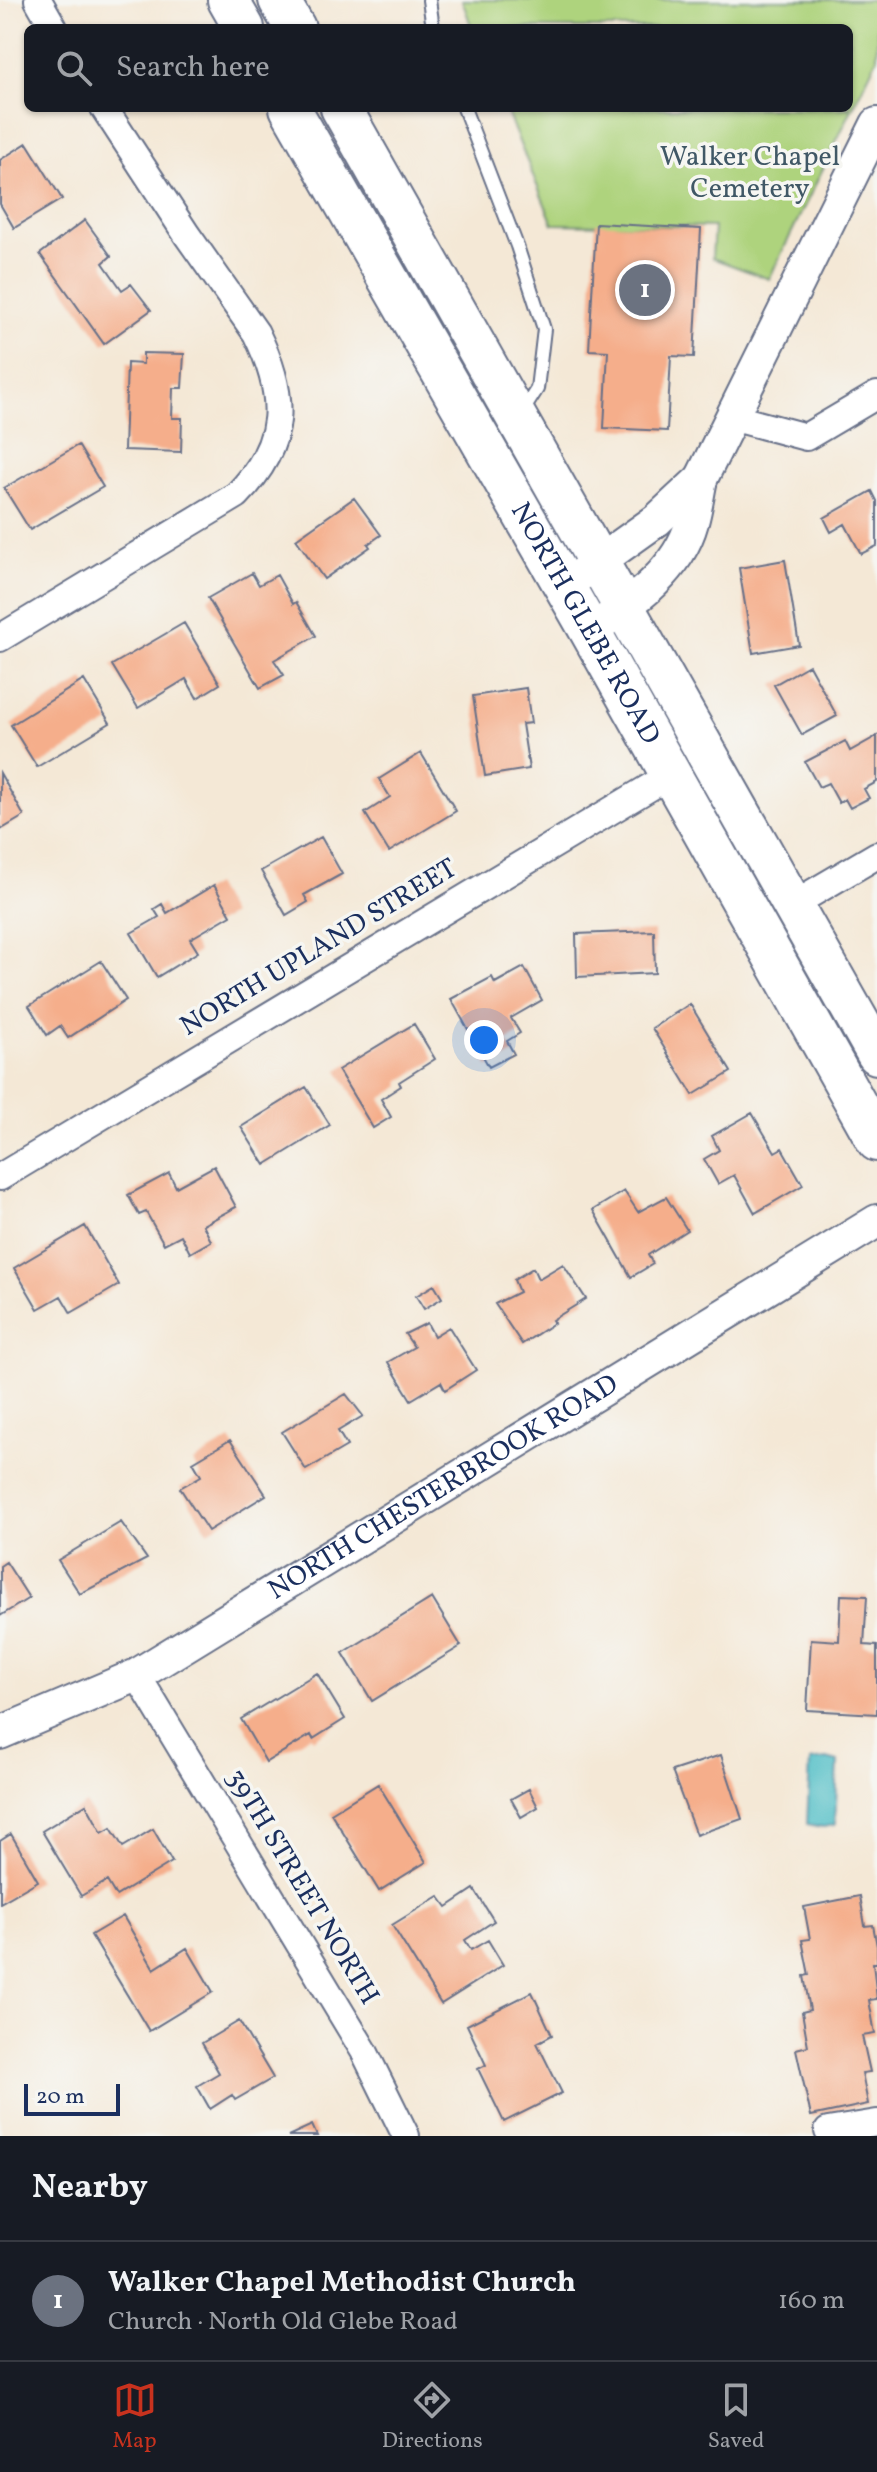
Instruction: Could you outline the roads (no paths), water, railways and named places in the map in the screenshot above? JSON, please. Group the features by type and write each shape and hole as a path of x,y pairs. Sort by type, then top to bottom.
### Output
{"main road":[{"path":"228,0 242,24"},
{"path":"279,0 293,24"},
{"name":"NORTH GLEBE ROAD","path":"292,112 672,774 877,1141"},
{"name":"NORTH GLEBE ROAD","path":"343,112 877,1054"}],"street":[{"path":"38,0 52,24"},
{"path":"0,638 237,495 260,467 276,432 278,390 256,333 107,112"},
{"path":"590,631 655,582 677,555 692,523 701,479 877,124"},
{"path":"731,417 806,437 877,395"},
{"path":"565,587 669,511 701,479"},
{"name":"NORTH UPLAND STREET","path":"0,1177 672,774"},
{"path":"792,905 877,855"},
{"name":"NORTH CHESTERBROOK ROAD","path":"0,1733 137,1675 877,1221"},
{"name":"39TH STREET NORTH","path":"137,1675 364,2051 406,2136"},
{"path":"828,2131 877,2123"}],"lane":[{"path":"429,0 432,24"},
{"path":"466,112 517,246 544,329 537,389 517,420"}],"water":[{"path":"827,1759 838,1762 835,1825 823,1827 807,1824 810,1761"}],"place":[{"name":"Walker Chapel Methodist Church","path":"645,290"}],"park label":[{"name":"Walker Chapel Cemetery","path":"750,173"}]}
